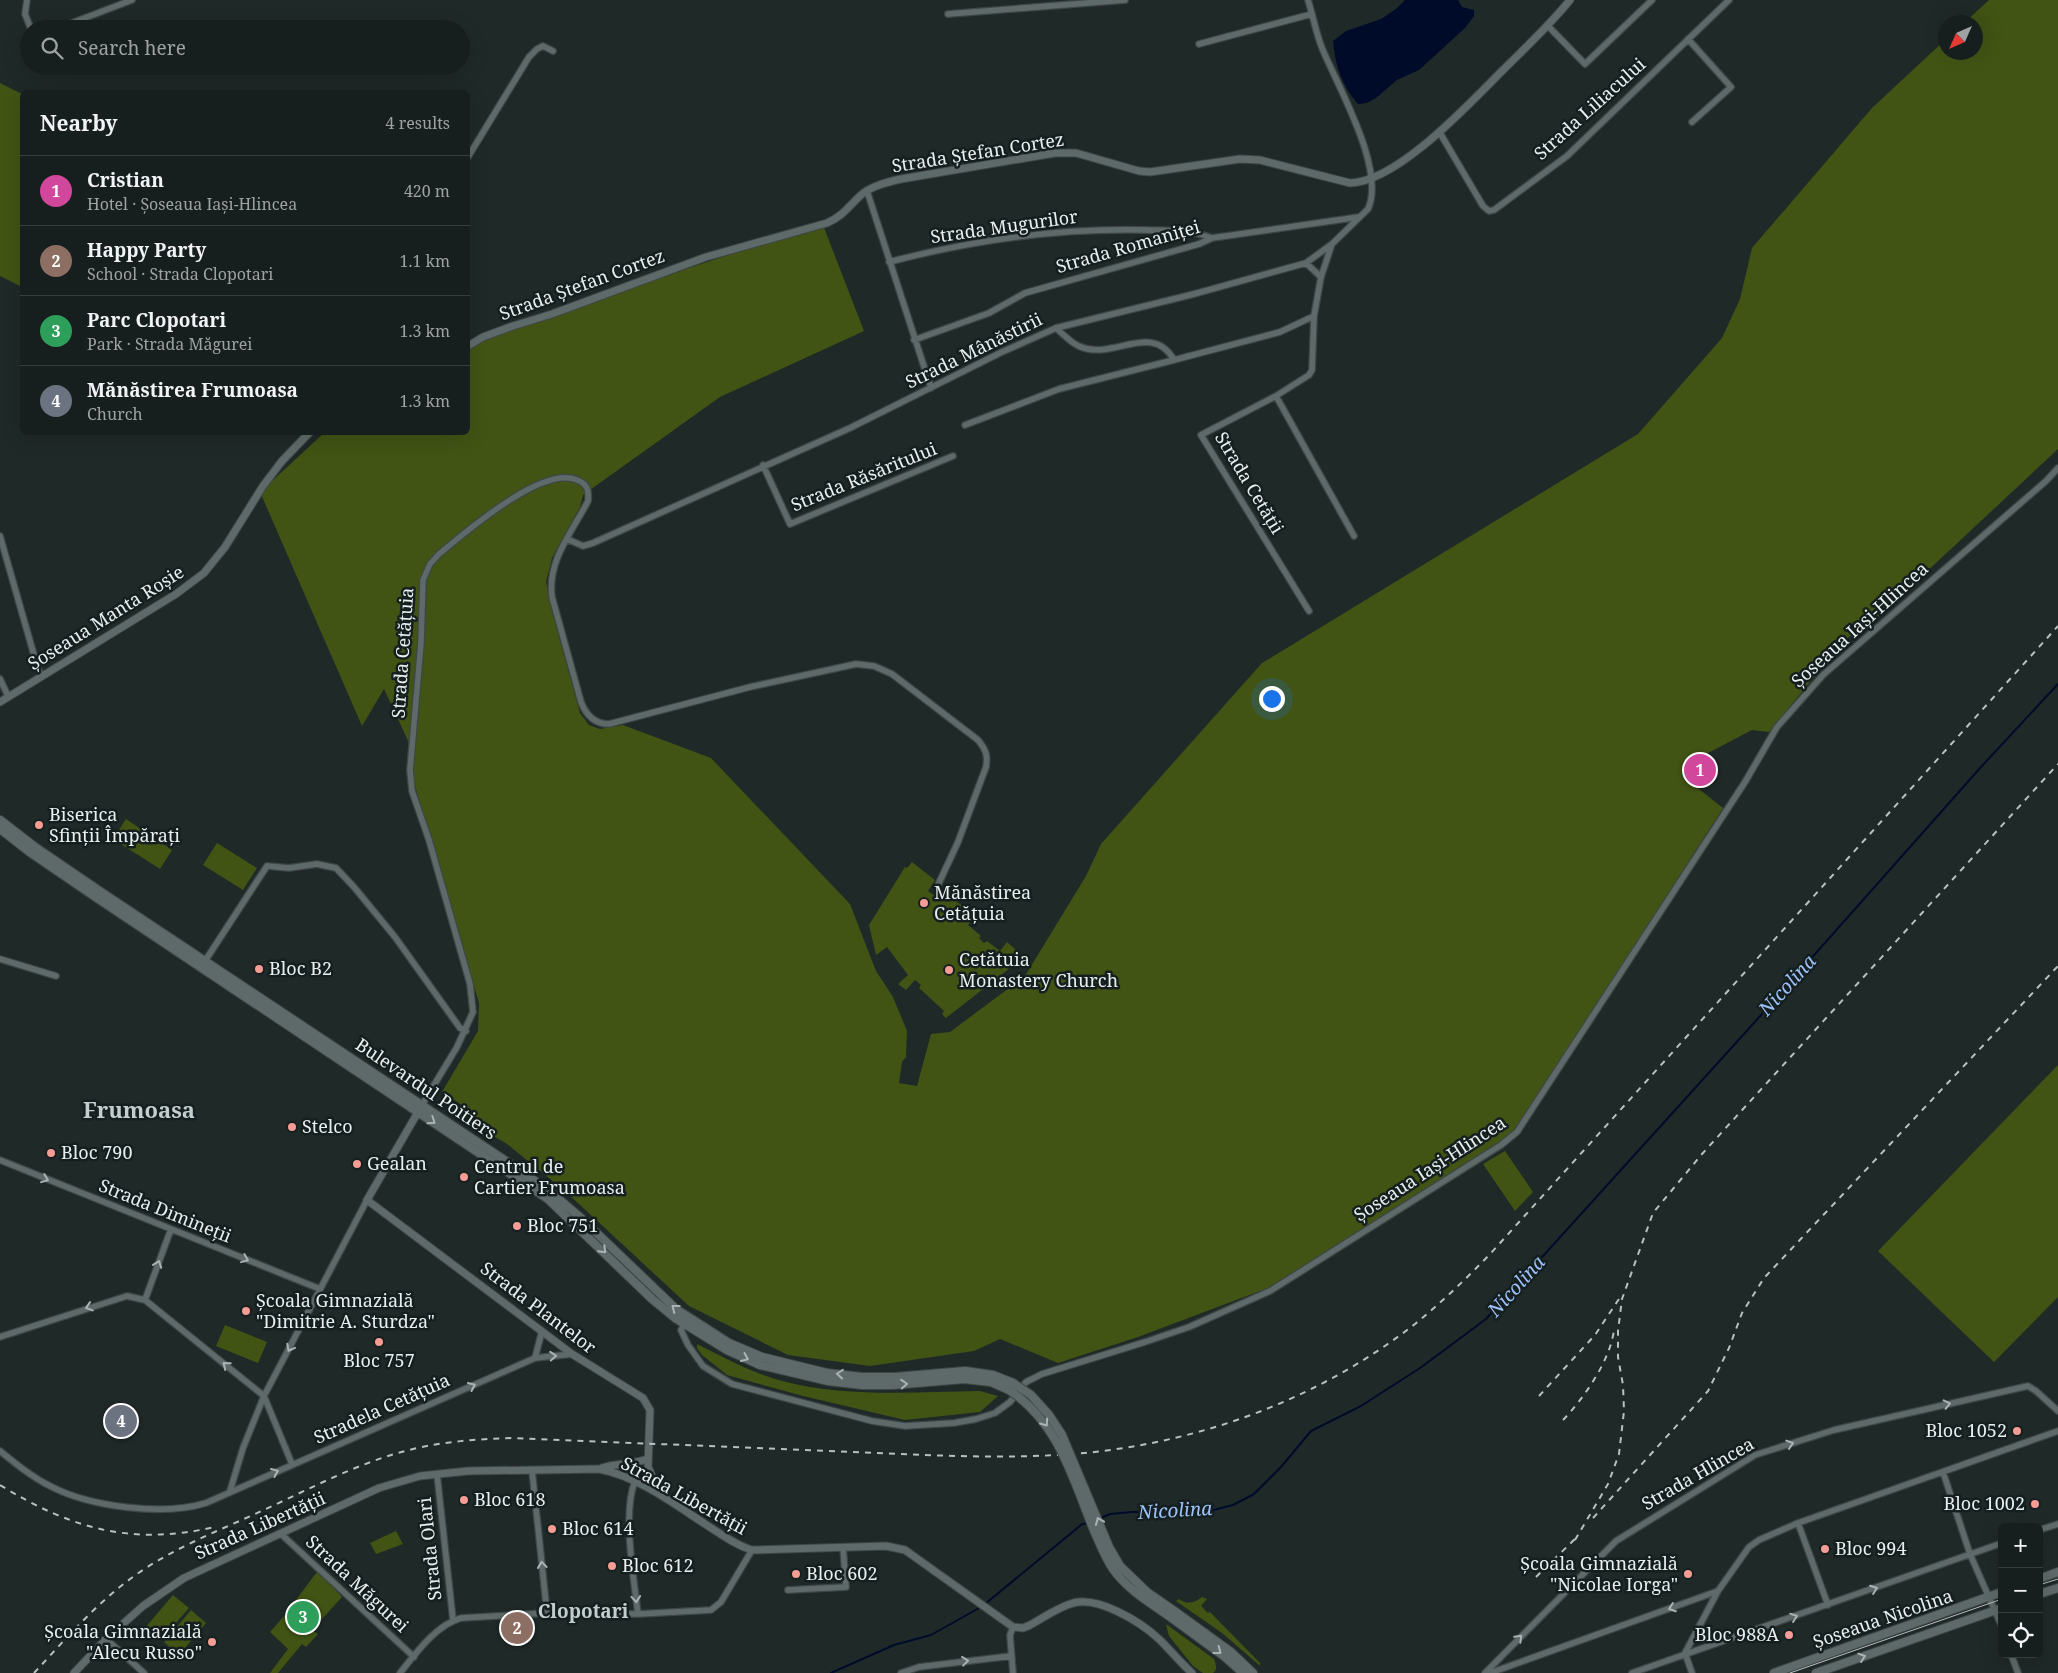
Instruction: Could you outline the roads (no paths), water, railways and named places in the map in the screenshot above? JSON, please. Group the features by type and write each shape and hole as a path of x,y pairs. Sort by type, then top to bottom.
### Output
{"main road":[{"name":"Bulevardul Poitiers","path":"0,820 35,847 205,960 420,1108"},
{"name":"Bulevardul Poitiers","path":"0,829 30,853 82,888 554,1194 687,1321 762,1357 792,1366 862,1377 895,1377 965,1371 993,1375 1011,1386 1032,1395 1049,1415 1062,1435 1109,1547 1120,1566 1171,1613 1239,1669 1253,1673"},
{"path":"2043,1578 2058,1572"},
{"path":"2043,1593 2058,1588"},
{"name":"Șoseaua Nicolina","path":"1774,1673 1998,1593"},
{"name":"Șoseaua Nicolina","path":"1816,1673 1998,1609"}],"street":[{"path":"27,0 25,14 27,20"},
{"path":"80,20 132,0"},
{"path":"948,14 1125,0"},
{"name":"Strada Mânăstirii","path":"567,539 583,546 593,542 850,428 1002,352 1056,328 1194,294 1306,263 1332,244 1370,205 1371,179 1365,150 1322,46 1308,0"},
{"name":"Strada Ștefan Cortez","path":"470,345 482,337 552,314 706,257 827,223 839,218 867,191 884,183 901,179 1055,153 1076,153 1139,171 1161,171 1240,159 1260,160 1350,183 1360,183 1381,175 1440,133 1548,26 1570,0"},
{"path":"1548,26 1584,64 1652,0"},
{"name":"Strada Liliacului","path":"1440,133 1483,206 1489,212 1494,210 1567,156 1729,0"},
{"path":"1199,44 1312,14"},
{"path":"1688,38 1731,87 1692,122"},
{"path":"470,154 529,57 543,46 552,51"},
{"path":"867,191 930,388"},
{"name":"Strada Romaniței","path":"914,340 988,313 1025,292 1199,244 1212,238 1359,218"},
{"name":"Strada Mugurilor","path":"889,262 940,248 1048,232 1124,230 1195,232 1212,238"},
{"name":"Strada Cetății","path":"1309,611 1201,436 1276,396 1309,375 1312,370 1314,316 1321,277 1332,244"},
{"path":"1306,263 1321,277"},
{"path":"965,425 1059,389 1280,332 1314,316"},
{"path":"1056,328 1081,348 1097,350 1141,342 1154,343 1167,349 1174,360"},
{"path":"1276,396 1354,536"},
{"name":"Șoseaua Manta Roșie","path":"0,702 186,588 204,573 226,547 262,486 282,461 307,435"},
{"name":"Strada Răsăritului","path":"763,465 790,524 953,456"},
{"name":"Șoseaua Iași-Hlincea","path":"687,1321 681,1330 688,1345 703,1366 732,1384 872,1421 906,1426 954,1423 995,1413 1010,1402 1026,1382 1042,1374 1189,1327 1270,1291 1501,1145 1517,1132 1745,782 1782,721 1823,675 2046,481 2058,468"},
{"name":"Strada Cetățuia","path":"230,1491 243,1448 264,1396 367,1200 466,1031 473,1012 470,984 429,840 412,791 410,777 421,644 423,580 430,564 438,554 513,497 549,481 562,478 575,479 584,483 589,491 588,501 554,564 550,584 552,598 581,702 588,715 602,724 609,724 750,688 856,664 874,666 892,674 978,740 985,750 987,757 986,767 958,842 938,885"},
{"path":"0,536 38,669 42,676"},
{"path":"0,679 8,696"},
{"path":"205,960 266,866 289,868 317,864 336,868 396,937 460,1028 466,1031"},
{"path":"0,959 56,976"},
{"name":"Strada Dimineții","path":"0,1160 320,1289"},
{"name":"Strada Plantelor","path":"367,1200 572,1354 643,1398 650,1410 648,1468 657,1488 667,1500"},
{"path":"145,1300 171,1229"},
{"path":"0,1337 127,1296 145,1300 264,1396 292,1464"},
{"path":"535,1358 542,1330"},
{"name":"Stradela Cetățuia","path":"0,1451 41,1482 80,1498 133,1507 187,1508 206,1503 535,1358 572,1354"},
{"name":"Strada Hlincea","path":"1485,1673 1616,1541 1756,1455 1834,1430 2020,1388 2030,1387 2058,1412"},
{"path":"1692,1673 1685,1654 1718,1592 1750,1547 1759,1540 1798,1524 2058,1431"},
{"path":"599,1469 617,1463 634,1464 647,1459"},
{"name":"Strada Libertății","path":"74,1673 106,1639 143,1606 184,1578 379,1488 413,1478 468,1471 599,1469 617,1472 667,1500 738,1546 752,1550 886,1546 905,1550 1014,1627"},
{"path":"532,1470 547,1613"},
{"path":"1943,1472 1970,1554 1988,1597 1998,1609"},
{"name":"Strada Olari","path":"437,1474 452,1620"},
{"path":"635,1481 630,1492 628,1516 638,1614"},
{"path":"1798,1524 1828,1605"},
{"path":"2043,1529 2058,1524"},
{"name":"Strada Măgurei","path":"281,1534 414,1656"},
{"path":"1632,1673 1998,1544"},
{"path":"788,1590 846,1587 843,1547"},
{"path":"400,1673 437,1632 452,1620 461,1618 547,1613 638,1614 705,1611 717,1607 752,1550"},
{"path":"1490,1673 1718,1592"},
{"path":"1013,1673 1010,1635 1014,1627 1023,1628 1070,1604 1080,1602 1102,1604 1138,1624 1159,1639 1192,1673"},
{"path":"106,1639 144,1673"},
{"path":"901,1673 1011,1656"},
{"path":"2012,1658 2018,1673"}],"water":[{"path":"1405,0 1458,0 1462,7 1474,10 1474,16 1465,28 1419,70 1397,80 1376,98 1367,103 1358,104 1340,75 1333,41 1346,31 1381,19"}],"waterway":[{"name":"Nicolina","path":"1101,1518 1110,1514 1132,1512 1206,1512 1233,1505 1254,1494 1281,1467 1311,1431 1361,1406 1420,1368 1486,1319 1753,1024 1981,767 2058,684"},
{"name":"Nicolina","path":"985,1604 1081,1525 1089,1522"},
{"name":"Nicolina","path":"831,1673 894,1645 931,1635 981,1607"}],"tram line":[{"path":"2043,1584 2058,1579"},
{"path":"1790,1673 1998,1600"}],"railway":[{"path":"34,1673 101,1604 125,1583 156,1562 188,1544 352,1469 413,1449 463,1441 514,1438 968,1456 1027,1456 1085,1453 1130,1447 1174,1438 1217,1426 1259,1412 1340,1374 1415,1324 1454,1290 1491,1253 2058,626"},
{"path":"1575,1540 1608,1484 1619,1454 1624,1411 1623,1385 1618,1357 1618,1331 1622,1299 1653,1213 1702,1154 2058,764"},
{"path":"1593,1518 1708,1391 1729,1348 1742,1313 1764,1278 2058,966"},
{"path":"1539,1396 1595,1335 1621,1296"},
{"path":"1563,1420 1587,1390 1602,1366 1612,1342 1614,1330"},
{"path":"0,1485 52,1513 103,1530 129,1534 156,1535 215,1527"},
{"path":"1536,1577 1579,1535"}],"place":[{"name":"Cristian","path":"1700,770"},
{"name":"Biserica Sfinții Împărați","path":"39,825"},
{"name":"Mănăstirea Cetățuia","path":"924,903"},
{"name":"Bloc B2","path":"259,969"},
{"name":"Cetătuia Monastery Church","path":"949,970"},
{"name":"Stelco","path":"292,1127"},
{"name":"Bloc 790","path":"51,1153"},
{"name":"Gealan","path":"357,1164"},
{"name":"Centrul de Cartier Frumoasa","path":"464,1177"},
{"name":"Bloc 751","path":"517,1226"},
{"name":"Școala Gimnazială \"Dimitrie A. Sturdza\"","path":"246,1311"},
{"name":"Bloc 757","path":"379,1342"},
{"name":"Mănăstirea Frumoasa","path":"121,1421"},
{"name":"Bloc 1052","path":"2017,1431"},
{"name":"Bloc 618","path":"464,1500"},
{"name":"Bloc 1002","path":"2035,1504"},
{"name":"Bloc 614","path":"552,1529"},
{"name":"Bloc 994","path":"1825,1549"},
{"name":"Bloc 612","path":"612,1566"},
{"name":"Bloc 602","path":"796,1574"},
{"name":"Școala Gimnazială \"Nicolae Iorga\"","path":"1688,1574"},
{"name":"Parc Clopotari","path":"303,1617"},
{"name":"Happy Party","path":"517,1628"},
{"name":"Bloc 988A","path":"1789,1635"},
{"name":"Școala Gimnazială \"Alecu Russo\"","path":"212,1642"}],"district":[{"name":"Frumoasa","path":"139,1110"},
{"name":"Clopotari","path":"583,1611"}]}
